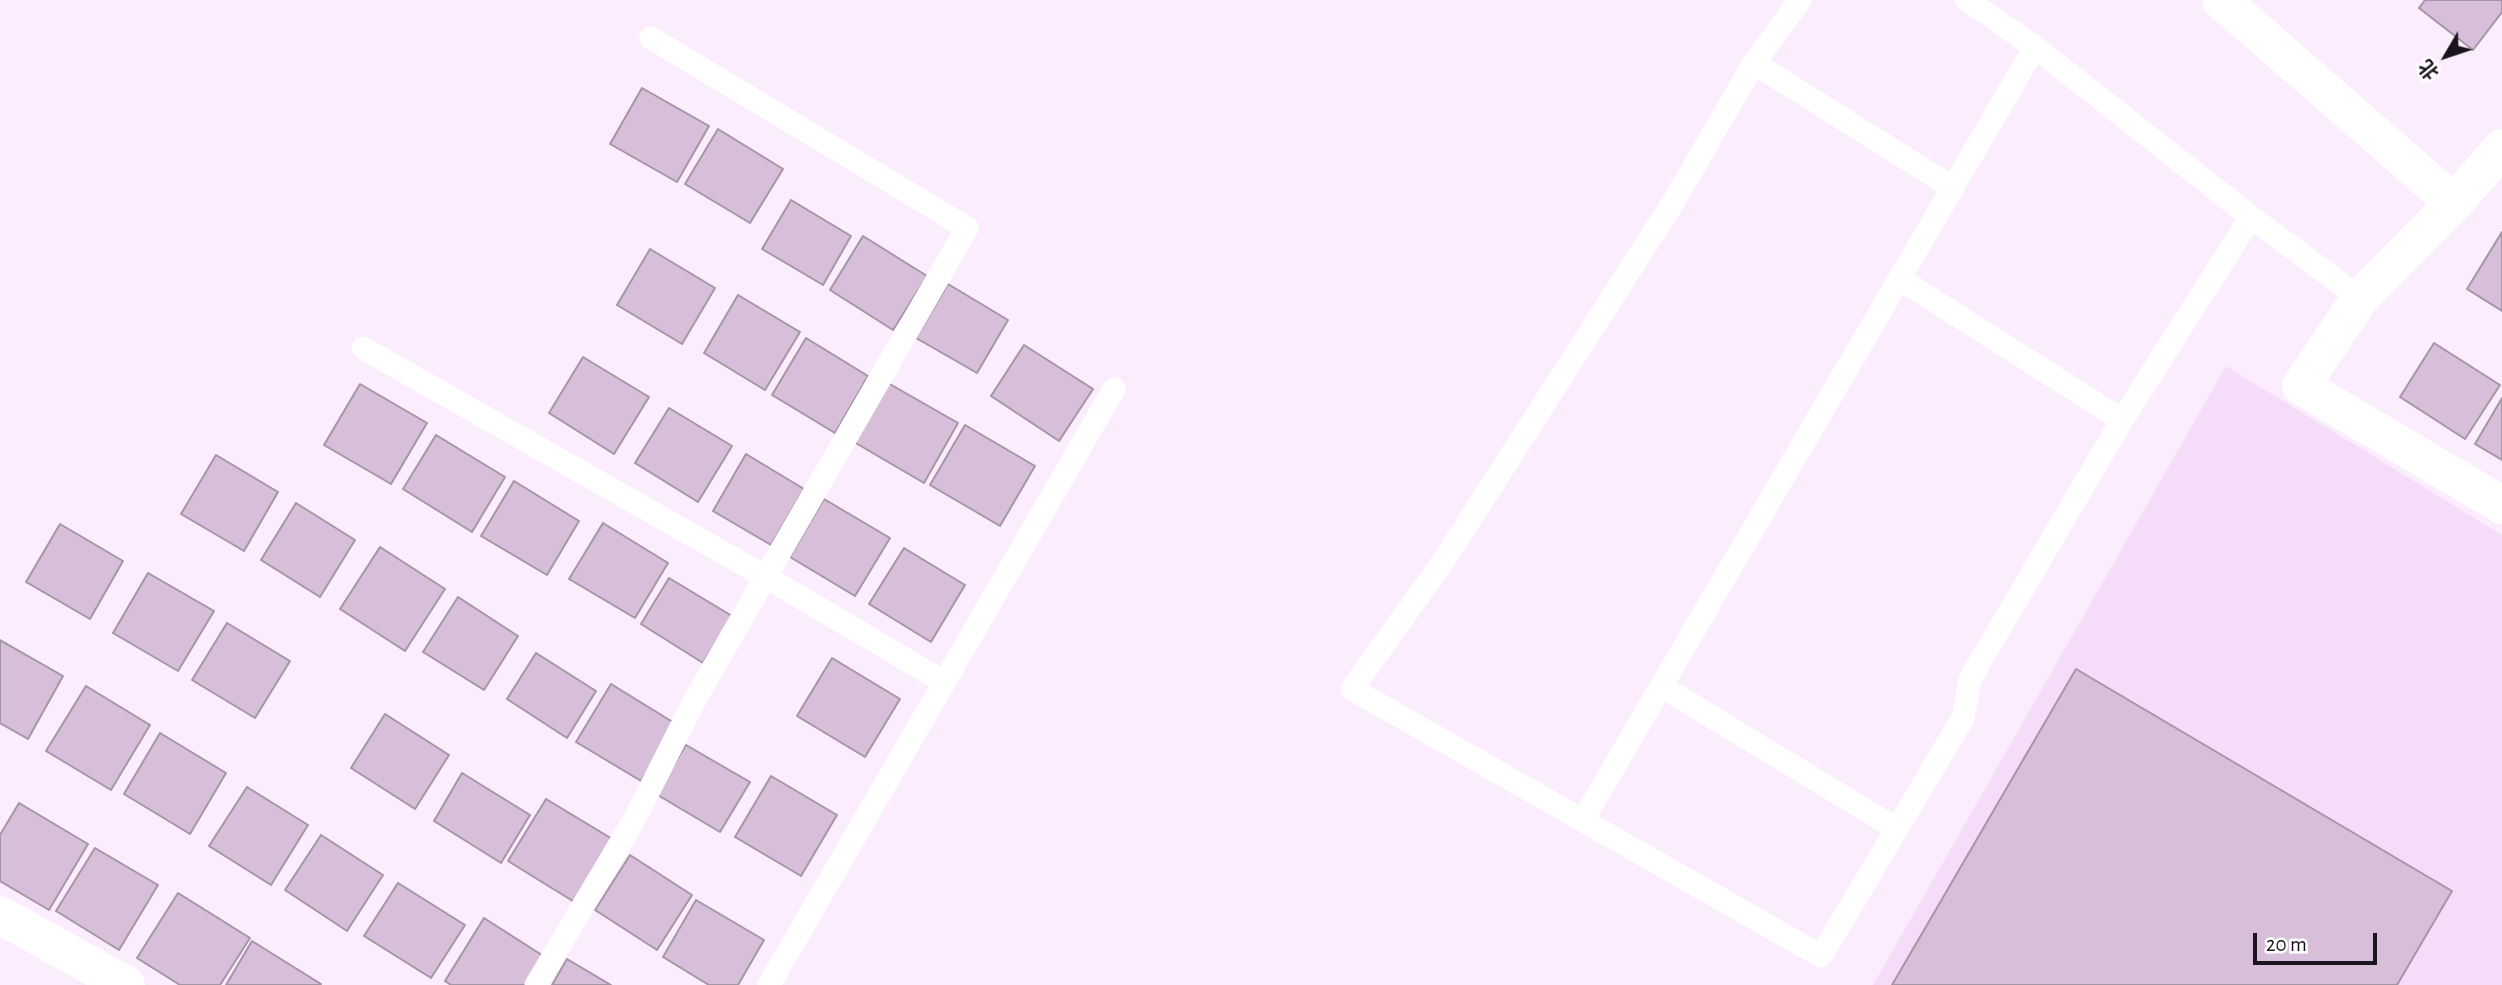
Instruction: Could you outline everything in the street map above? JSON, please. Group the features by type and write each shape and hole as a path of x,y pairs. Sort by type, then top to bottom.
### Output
{"street":[{"path":"2221,0 2454,203"},
{"path":"2502,148 2454,203 2360,298 2301,386 2502,505"},
{"path":"0,915 126,985"}],"lane":[{"path":"1800,0 1754,63 1667,213 1444,560 1352,689 1821,956 1963,718 1970,679 2122,420 2251,217"},
{"path":"1967,0 2035,47 2251,217 2360,298"},
{"path":"536,985 634,820 697,695 967,228 651,38"},
{"path":"1583,820 2035,47"},
{"path":"1754,63 1953,188"},
{"path":"1900,279 2122,420"},
{"path":"363,348 766,577 944,682"},
{"path":"769,985 1114,389"},
{"path":"1661,686 1895,828"}],"shaded area":[{"path":"2226,366 2502,535 2502,985 1873,985"}],"building":[{"path":"2425,0 2502,0 2502,12 2473,50 2419,8"},
{"path":"642,88 709,126 677,182 610,144"},
{"path":"718,129 783,169 750,223 685,184"},
{"path":"791,200 851,236 823,285 762,249"},
{"path":"2502,232 2502,311 2467,289"},
{"path":"863,236 927,276 893,330 830,290"},
{"path":"650,249 715,288 682,344 617,305"},
{"path":"948,284 1008,320 977,373 916,338"},
{"path":"738,295 800,332 765,390 704,353"},
{"path":"806,338 868,376 835,433 772,395"},
{"path":"2434,343 2500,385 2465,439 2400,397"},
{"path":"1024,345 1093,389 1059,441 991,396"},
{"path":"583,357 649,397 614,454 549,413"},
{"path":"888,383 958,423 924,483 854,442"},
{"path":"360,384 427,423 391,484 324,445"},
{"path":"2502,398 2502,460 2475,444"},
{"path":"669,408 732,446 698,502 635,463"},
{"path":"965,425 1035,466 1000,526 930,485"},
{"path":"436,435 505,477 472,532 403,489"},
{"path":"746,454 804,489 771,545 713,511"},
{"path":"216,455 278,492 244,551 181,514"},
{"path":"514,481 579,521 547,575 481,536"},
{"path":"824,499 890,538 855,596 790,557"},
{"path":"296,503 355,540 320,597 261,560"},
{"path":"603,523 668,563 635,618 569,579"},
{"path":"60,524 123,561 90,619 26,582"},
{"path":"380,547 445,589 405,651 340,609"},
{"path":"904,548 965,585 931,642 869,604"},
{"path":"148,573 214,611 178,671 113,633"},
{"path":"669,578 732,616 703,663 641,624"},
{"path":"458,597 518,636 484,690 423,652"},
{"path":"227,623 290,661 255,718 192,680"},
{"path":"0,640 63,676 28,739 0,723"},
{"path":"536,653 596,691 567,738 507,699"},
{"path":"832,658 900,699 865,757 797,716"},
{"path":"2076,669 2452,891 2397,985 1892,985"},
{"path":"611,684 676,724 641,781 576,742"},
{"path":"86,686 150,725 111,790 46,751"},
{"path":"385,714 449,755 415,809 351,768"},
{"path":"160,733 226,773 190,834 124,794"},
{"path":"686,745 750,782 720,832 656,794"},
{"path":"462,773 530,815 501,863 434,821"},
{"path":"771,776 837,815 801,876 735,837"},
{"path":"247,787 308,825 271,885 209,846"},
{"path":"546,799 614,840 576,903 508,861"},
{"path":"19,803 88,844 49,910 0,881 0,835"},
{"path":"321,835 383,875 347,931 285,890"},
{"path":"95,848 158,885 119,950 56,911"},
{"path":"630,855 692,895 657,950 595,910"},
{"path":"398,883 465,925 431,978 364,936"},
{"path":"178,893 250,938 220,985 180,985 137,958"},
{"path":"696,900 764,940 738,985 709,985 663,957"},
{"path":"484,918 545,957 528,985 451,985 445,981"},
{"path":"252,941 321,984 226,985"},
{"path":"567,959 611,985 552,985"}]}
